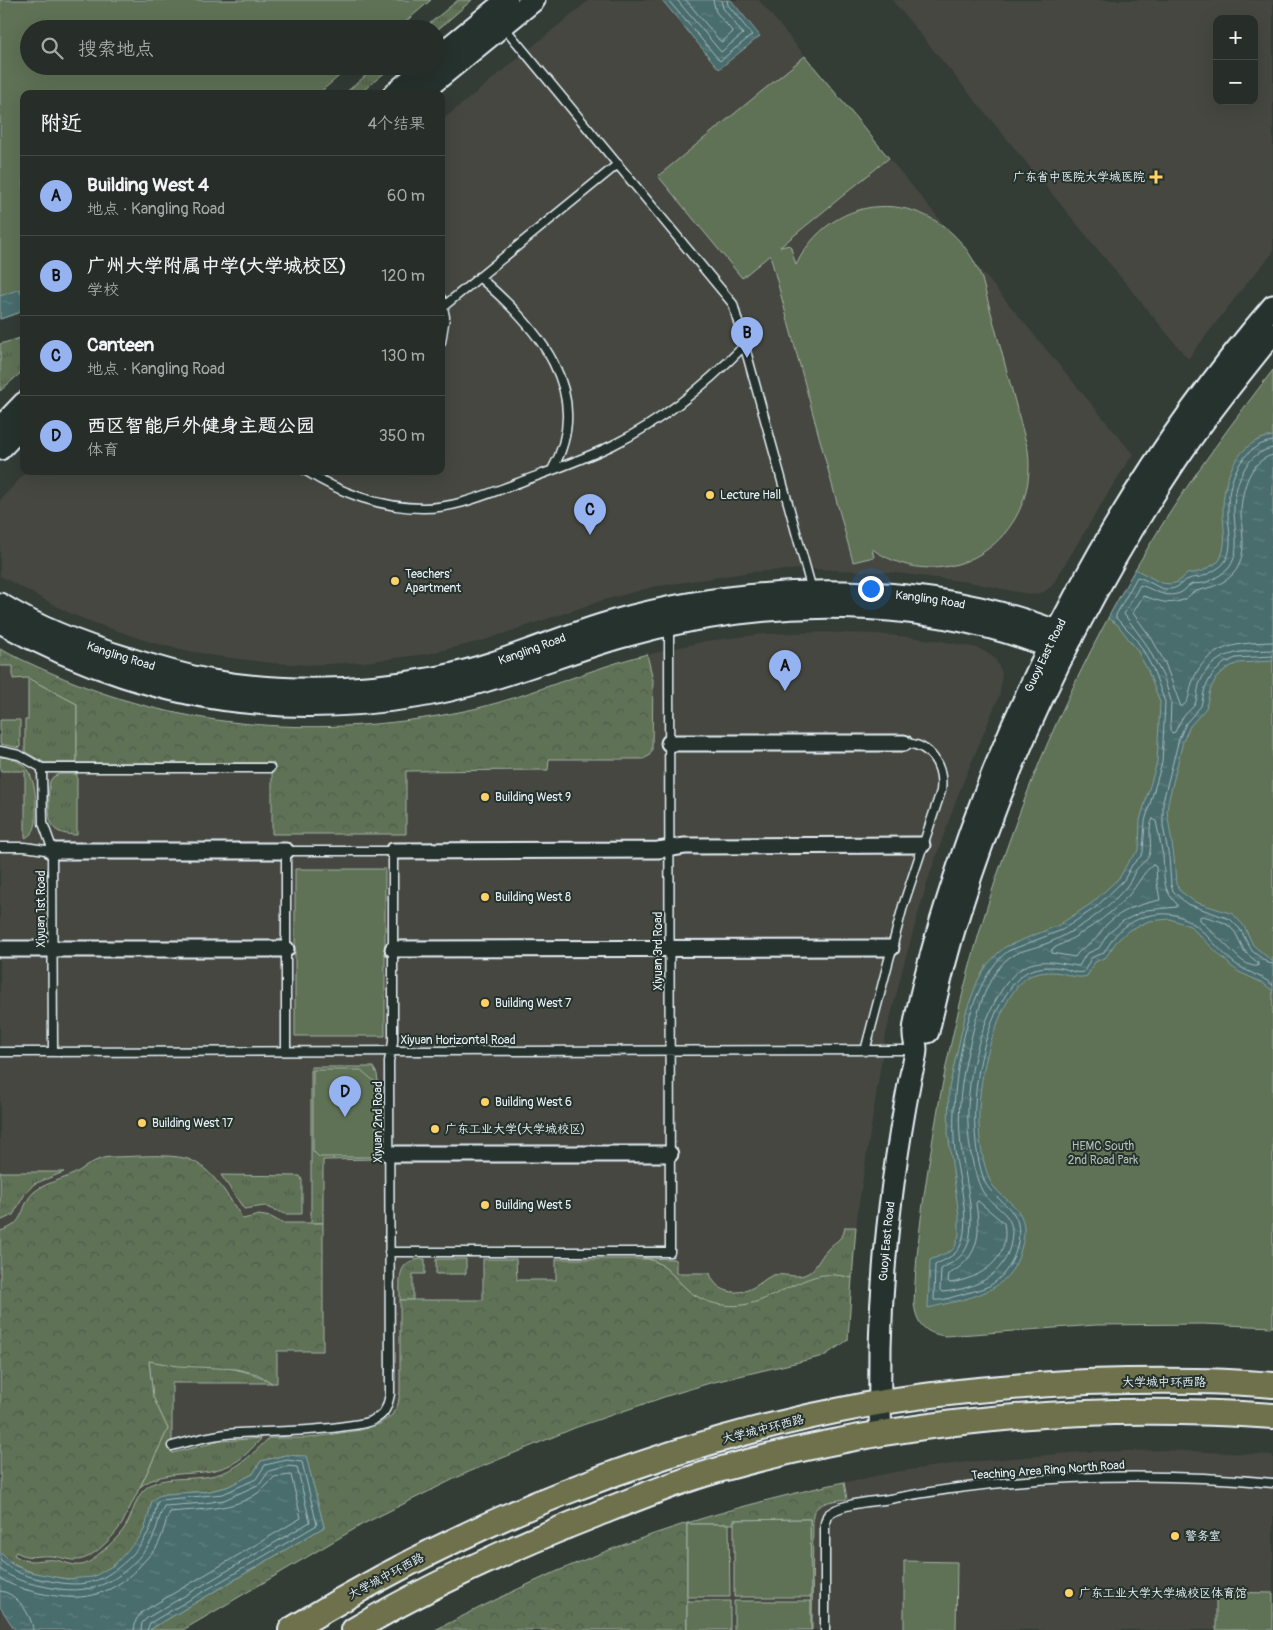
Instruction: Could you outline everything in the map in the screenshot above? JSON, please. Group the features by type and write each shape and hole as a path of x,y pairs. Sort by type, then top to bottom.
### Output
{"main road":[{"name":"大学城中环西路","path":"291,1630 338,1602 438,1548 555,1495 701,1445 751,1431 879,1403 1040,1384 1165,1381 1273,1385"},
{"path":"354,1630 398,1604 480,1564 567,1526 665,1488 730,1466 831,1442 881,1433 965,1422 1084,1414 1179,1412 1273,1416"}],"street":[{"path":"445,51 507,0"},
{"path":"445,73 534,0"},
{"path":"399,90 416,75"},
{"path":"424,90 442,75"},
{"name":"Guoyi East Road","path":"881,1433 879,1403 881,1313 888,1223 902,1125 916,1050 913,1033 938,931 957,872 994,771 1061,643 1092,566 1157,461 1214,379 1273,306"},
{"name":"Guoyi East Road","path":"1061,643 1088,607 1132,529 1178,457 1273,333"},
{"path":"0,428 20,407"},
{"path":"0,449 20,428"},
{"name":"Kangling Road","path":"0,604 46,629 90,646 182,674 246,686 315,689 375,686 442,676 504,659 614,621 682,605 746,596 812,592 887,595 954,604 1010,616 1061,643"},
{"name":"Kangling Road","path":"0,622 90,663 157,685 218,699 256,704 290,705 378,702 418,696 463,687 511,674 617,638 669,625 705,618 772,610 842,608 880,610 951,619 1061,643"},
{"path":"669,743 904,742"},
{"path":"393,850 658,850 685,846 922,845"},
{"path":"52,851 286,850"},
{"path":"393,949 891,948"},
{"path":"0,949 286,949"},
{"path":"389,1154 670,1154"}],"lane":[{"path":"503,25 736,309 812,592"},
{"path":"445,300 478,277 618,164"},
{"path":"478,277 508,303 526,322 550,354 559,372 565,391 567,426 562,450 552,470"},
{"path":"313,475 331,486 364,498 388,504 423,508 468,501 552,470 614,444 662,416 703,386 745,345"},
{"name":"Xiyuan 3rd Road","path":"389,1252 670,1252 669,625"},
{"path":"865,1050 891,948 922,845 940,797 942,776 938,762 929,752 918,745 904,742"},
{"path":"0,750 19,755 42,768 270,768"},
{"name":"Xiyuan 1st Road","path":"42,768 43,822 52,851 53,1052"},
{"path":"0,847 25,847 52,851"},
{"path":"286,1052 286,850 393,850"},
{"name":"Xiyuan 2nd Road","path":"172,1446 216,1435 321,1430 370,1422 384,1412 388,1404 390,1394 389,1061 393,1042 393,850"},
{"name":"Xiyuan Horizontal Road","path":"0,1052 916,1050"},
{"name":"Teaching Area Ring North Road","path":"825,1630 825,1524 828,1514 838,1508 914,1494 991,1483 1067,1477 1183,1476 1273,1484"}],"shaded area":[{"path":"589,0 759,0 946,227 963,245 974,262 1133,454 1052,586 1044,592 1032,595 968,582 887,572 806,569 752,572 653,587 604,600 482,641 427,654 366,662 309,665 271,663 215,656 150,642 71,614 0,576 0,500 23,475 445,475 445,118"},
{"name":"广东省中医院大学城医院","path":"892,0 1273,0 1273,253 1246,284 1188,359"},
{"name":"广东工业大学(大学城校区)","path":"821,632 909,637 978,648 996,660 1002,673 1000,694 958,795 927,883 885,1039 858,1210 848,1340 824,1356 710,1383 667,1396 577,1427 464,1474 363,1524 183,1630 0,1630 0,649 43,670 88,688 155,708 187,715 226,722 293,727 362,726 395,723 478,708 511,699 621,661 705,641 762,634"},
{"path":"1168,1450 1273,1455 1273,1630 435,1630 507,1594 572,1565 658,1532 794,1493 894,1472 966,1462 1080,1452"}],"green space":[{"path":"0,0 431,0 408,20 20,20 20,75 340,75 323,90 20,90 20,312 0,319"},
{"path":"458,0 472,0 445,23 445,20 434,20"},
{"path":"805,56 889,158 780,247 790,245 796,265 815,237 838,219 865,208 893,207 920,213 945,228 967,250 982,279 1028,450 1028,482 1019,510 1004,534 983,552 958,564 930,568 901,563 872,549 874,557 853,562 770,255 742,278 658,176"},
{"path":"366,75 382,75 364,90 349,90"},
{"path":"20,338 20,374 0,391 0,344"},
{"name":"HEMC South 2nd Road Park","path":"1273,370 1273,1327 1203,1324 1096,1325 945,1336 932,1333 920,1322 914,1304 921,1215 935,1126 950,1047 969,969 992,892 1018,816 1048,742 1082,669 1119,597 1187,487"},
{"path":"0,649 86,687 133,703 231,722 280,726 380,724 478,708 647,654 653,680 652,750 649,756 643,759 549,759 548,770 406,771 406,834 272,834 272,763 77,763 77,704 28,678 13,679 13,666 0,666"},
{"path":"28,678 77,704 77,763 45,763 25,752 25,720 28,720"},
{"path":"0,720 20,720 20,748 0,744"},
{"path":"0,757 10,758 25,767 33,781 36,798 36,821 34,829 25,838 25,771 0,771"},
{"path":"59,774 77,774 77,835 58,831 54,828 50,819 49,784 53,777"},
{"path":"295,869 385,869 385,1036 295,1036"},
{"path":"311,1067 373,1067 377,1074 378,1082 378,1159 323,1160 323,1223 311,1223"},
{"path":"313,1070 361,1070 376,1083 376,1151 371,1157 319,1157 313,1151"},
{"path":"160,1156 188,1159 197,1163 213,1176 243,1219 259,1215 271,1217 282,1223 323,1223 323,1351 277,1351 277,1383 272,1383 257,1374 236,1369 178,1366 149,1361 153,1397 168,1429 122,1524 114,1535 96,1552 83,1559 74,1560 53,1556 29,1557 16,1552 14,1555 25,1560 55,1560 78,1565 86,1563 108,1546 122,1531 139,1496 147,1487 172,1479 206,1477 227,1471 252,1455 269,1438 308,1438 361,1430 380,1424 392,1415 398,1404 400,1392 400,1300 483,1300 483,1259 516,1259 517,1280 556,1280 556,1259 648,1259 660,1264 684,1287 697,1296 710,1302 736,1306 760,1301 803,1281 819,1276 833,1275 852,1278 848,1340 824,1356 710,1383 577,1427 464,1474 363,1524 183,1630 149,1630 324,1527 306,1457 286,1455 261,1461 253,1474 227,1487 210,1491 166,1494 152,1501 145,1527 138,1540 111,1567 96,1576 72,1579 31,1572 9,1561 0,1552 0,1231 15,1224 22,1214 29,1197 38,1189 74,1174 94,1162 110,1157"},
{"path":"0,1172 64,1172 34,1184 25,1194 13,1215 0,1220"},
{"path":"221,1175 300,1176 302,1180 302,1214 285,1214 265,1206 244,1209"},
{"path":"845,1227 856,1227 852,1278 832,1275 817,1277 756,1302 743,1305 728,1306 702,1299 689,1291 663,1266 650,1259 643,1258 674,1259 676,1261 676,1273 710,1273 712,1279 721,1288 738,1292 753,1288 773,1275 800,1276 808,1273 824,1253 842,1236"},
{"path":"425,1259 425,1274 413,1274 413,1300 400,1300 400,1277 404,1266 409,1262"},
{"path":"436,1259 466,1259 466,1274 436,1274"},
{"path":"149,1361 227,1368 258,1376 272,1383 172,1383 172,1453 221,1441 262,1438 243,1457 230,1465 207,1472 160,1477 140,1487 168,1429 153,1397"},
{"path":"844,1482 847,1499 823,1504 813,1514 812,1630 810,1519 734,1520 734,1524 687,1524 687,1630 435,1630 538,1580 639,1539 741,1507"},
{"path":"810,1519 811,1597 734,1597 734,1520"},
{"path":"687,1524 729,1524 730,1597 687,1597"},
{"path":"904,1561 957,1562 956,1630 904,1630"},
{"path":"1216,1592 1273,1593 1273,1630 1216,1630"},
{"path":"687,1601 730,1601 730,1630 687,1630"},
{"path":"734,1601 811,1601 811,1630 734,1630"}],"water":[{"path":"662,0 731,0 760,36 719,69"},
{"path":"20,289 20,312 0,319 0,296"},
{"path":"1273,436 1273,661 1238,663 1227,668 1216,678 1210,690 1206,708 1190,726 1183,741 1167,811 1176,884 1180,891 1195,902 1233,914 1244,926 1253,945 1273,962 1273,991 1263,983 1239,972 1231,966 1190,926 1170,919 1149,921 1129,930 1116,942 1106,957 1095,962 1087,976 1077,977 1057,972 1044,972 1032,975 1022,982 1006,1004 992,1038 983,1072 979,1107 980,1142 988,1176 999,1193 1018,1210 1023,1220 1024,1232 1021,1249 1015,1264 1007,1276 997,1285 972,1297 928,1308 930,1260 951,1251 955,1247 959,1235 959,1216 948,1133 949,1088 966,1012 978,980 987,965 1005,947 1059,925 1092,903 1120,877 1128,862 1139,850 1140,820 1157,762 1160,702 1148,671 1137,650 1117,624 1108,618 1135,569 1161,583 1171,584 1178,582 1187,574 1203,571 1219,561 1224,543 1223,500 1229,475 1241,453 1250,445 1260,439"},
{"path":"286,1455 306,1456 324,1527 149,1630 15,1630 0,1607 0,1552 13,1565 30,1572 66,1579 93,1577 114,1565 140,1537 145,1528 152,1501 158,1496 210,1491 227,1487 253,1474 261,1461"}],"place":[{"name":"广东省中医院大学城医院","path":"1156,177"},
{"name":"广州大学附属中学(大学城校区)","path":"747,358"},
{"name":"Lecture Hall","path":"710,495"},
{"name":"Canteen","path":"590,535"},
{"name":"Teachers' Apartment","path":"395,581"},
{"name":"Building West 4","path":"785,691"},
{"name":"Building West 9","path":"485,797"},
{"name":"Building West 8","path":"485,897"},
{"name":"Building West 7","path":"485,1003"},
{"name":"Building West 6","path":"485,1102"},
{"name":"西区智能户外健身主题公园","path":"345,1117"},
{"name":"Building West 17","path":"142,1123"},
{"name":"广东工业大学(大学城校区)","path":"435,1129"},
{"name":"Building West 5","path":"485,1205"},
{"name":"警务室","path":"1175,1536"},
{"name":"广东工业大学大学城校区体育馆","path":"1069,1593"}]}
